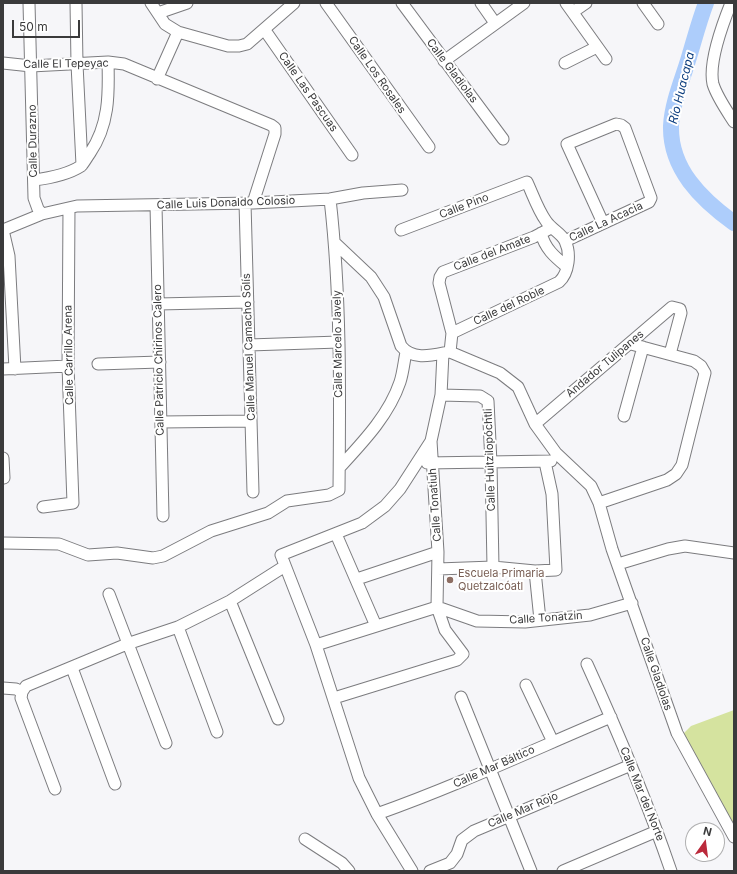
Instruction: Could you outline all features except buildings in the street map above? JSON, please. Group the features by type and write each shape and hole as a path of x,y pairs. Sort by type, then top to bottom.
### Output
{"street":[{"name":"Calle Durazno","path":"29,3 34,198 38,209 42,214"},
{"path":"76,3 77,64 82,165"},
{"path":"152,3 165,24 178,32 228,46 247,44 294,3"},
{"path":"158,13 187,3"},
{"name":"Calle Los Rosales","path":"326,3 429,147"},
{"name":"Calle Gladiolas","path":"402,3 503,139"},
{"path":"481,3 495,23"},
{"path":"444,60 524,3"},
{"path":"566,3 606,60"},
{"path":"572,12 586,3"},
{"path":"643,3 658,24"},
{"path":"731,3 720,29 716,48 713,84 733,119"},
{"name":"Calle Las Pascuas","path":"264,29 352,155"},
{"path":"157,79 178,32"},
{"path":"565,63 597,47"},
{"name":"Calle El Tepeyac","path":"3,63 31,66 108,62 124,64 275,128 276,134 249,203"},
{"path":"34,180 55,177 82,165 95,146 103,130 109,96 108,62"},
{"name":"Calle La Acacia","path":"565,241 649,202 651,198 625,128 616,124 567,144 603,223"},
{"name":"Calle Pino","path":"401,230 526,182 545,221 546,231"},
{"name":"Calle Luis Donaldo Colosio","path":"3,230 42,214 69,208 249,203 330,199 382,191 402,190"},
{"name":"Calle Marcelo Javely","path":"3,544 59,544 88,555 117,553 153,558 162,556 211,531 268,513 287,501 329,495 339,490 339,342 335,243 330,199"},
{"name":"Calle Manuel Camacho Solís","path":"249,203 248,302 253,492"},
{"name":"Calle Patricio Chirinos Calero","path":"156,205 163,516"},
{"name":"Calle Carrillo Arena","path":"43,507 73,503 68,366 69,208"},
{"path":"3,230 9,256 15,369"},
{"path":"546,231 565,241 568,254 566,272 544,243 546,231"},
{"name":"Calle del Amate","path":"431,441 441,395 446,353 452,333 439,283 440,277 443,272 546,231"},
{"path":"335,243 371,277 384,297 401,346 406,352 416,356 446,353"},
{"name":"Calle del Roble","path":"452,333 559,282 566,272"},
{"path":"158,304 248,302"},
{"name":"Andador Tulipanes","path":"535,424 670,309 677,307 680,309 681,313 670,354"},
{"path":"249,345 339,342"},
{"path":"599,503 667,480 676,474 682,465 705,373 701,366 694,361 630,344"},
{"path":"624,416 643,347"},
{"path":"340,467 367,437 386,410 400,382 406,352"},
{"name":"Calle Gladiolas","path":"446,353 500,373 518,387 535,424 556,453 590,486 599,503 618,564 676,733 734,837"},
{"path":"98,364 160,362"},
{"path":"3,369 68,366"},
{"name":"Calle Huitzilopóchtli","path":"441,395 480,396 488,401 492,463 493,567"},
{"path":"161,422 251,421"},
{"path":"412,871 377,814 359,778 316,645 281,555 362,523 385,506 400,489 431,441"},
{"name":"Calle Tonatiuh","path":"431,441 438,552 437,607"},
{"path":"3,458 4,478"},
{"path":"417,462 432,464 564,461"},
{"path":"438,569 493,567 535,571 556,570 552,494 545,462"},
{"path":"336,534 357,579 376,626"},
{"path":"618,564 668,549 685,546 734,553"},
{"path":"357,579 438,552"},
{"path":"55,790 21,698 22,692 26,686 127,644 178,627 230,601 285,566"},
{"path":"535,571 540,620"},
{"path":"109,594 166,743"},
{"path":"230,601 278,719"},
{"name":"Calle Tonatzin","path":"437,607 477,621 525,622 590,615 632,603"},
{"path":"316,645 437,607 445,630 462,654 457,660 334,698"},
{"path":"178,627 217,732"},
{"name":"Calle Mar del Norte","path":"588,664 631,765 671,871"},
{"path":"72,668 115,784"},
{"path":"526,685 553,742"},
{"path":"3,688 16,689 22,692"},
{"path":"461,697 491,768 531,871"},
{"name":"Calle Mar Báltico","path":"377,814 440,792 491,768 611,717"},
{"name":"Calle Mar Rojo","path":"430,871 450,862 457,854 462,840 474,830 631,765"},
{"path":"563,871 657,831"},
{"path":"305,839 342,863 349,871"}],"green space":[{"path":"734,710 734,824 678,739 691,726"}],"waterway":[{"name":"Río Huacapa","path":"706,3 675,103 671,126 672,142 676,156 690,182 710,204 734,223"}],"place":[{"name":"Escuela Primaria Quetzalcóatl","path":"450,580"}]}
